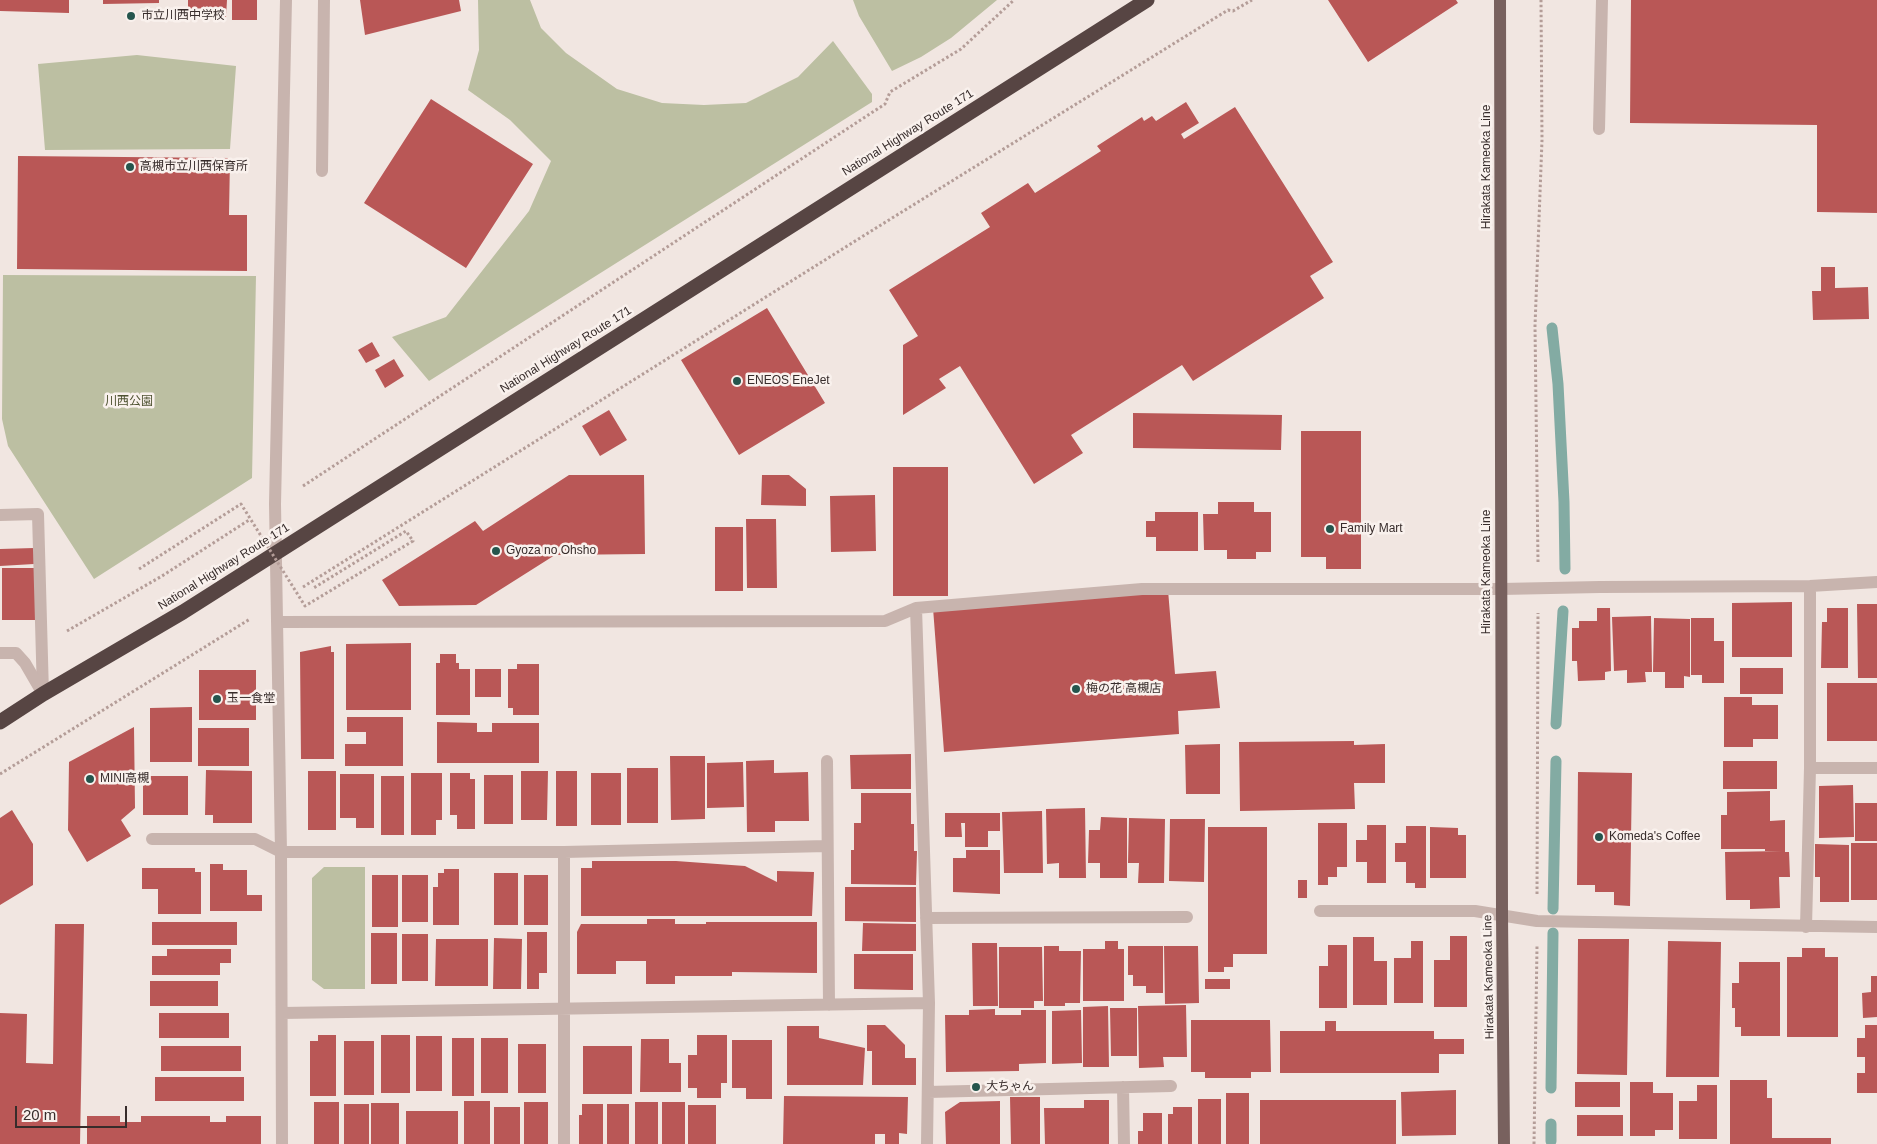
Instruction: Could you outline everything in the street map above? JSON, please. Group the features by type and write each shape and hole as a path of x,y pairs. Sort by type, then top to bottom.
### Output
{"highway":[{"name":"National Highway Route 171","path":"0,722 43,694 183,612 1146,0"}],"main road":[{"name":"Hirakata Kameoka Line","path":"1500,0 1504,1144"}],"street":[{"path":"282,1144 281,852 275,504 286,0"},
{"path":"322,171 324,0"},
{"path":"1599,129 1602,0"},
{"path":"0,515 38,514 43,694"},
{"path":"277,622 885,621 916,608 1142,589 1501,590 1610,587 1810,586 1877,582"},
{"path":"1806,927 1810,768 1810,586"},
{"path":"916,608 929,1003 926,1144"},
{"path":"0,653 16,653 25,663 43,694"},
{"path":"827,761 829,1005"},
{"path":"1810,768 1877,768"},
{"path":"152,839 255,839 281,852 564,852 827,846"},
{"path":"564,852 564,1144"},
{"path":"1320,911 1475,911 1537,921 1877,927"},
{"path":"926,918 1187,917"},
{"path":"282,1013 929,1003"},
{"path":"928,1092 1171,1086"},
{"path":"1123,1087 1124,1144"}],"path":[{"path":"42,646 162,576 275,504 885,104 890,92 961,49 1014,0"},
{"path":"0,774 277,603 885,222 1228,10 1232,12 1252,0"},
{"path":"139,569 241,504 305,606 413,540 406,530 312,589"}],"green space":[{"path":"478,0 530,0 541,28 566,53 617,89 662,103 704,105 746,103 798,77 833,41 872,94 872,102 429,381 392,337 446,317 529,211 551,161 510,120 468,90 479,50"},
{"path":"853,0 997,0 951,38 921,57 892,71 859,16"},
{"path":"137,55 236,66 230,149 45,150 38,64"},
{"name":"川西公園","path":"3,275 256,276 252,478 94,579 8,446 2,419"},
{"path":"324,867 365,867 365,989 324,989 312,980 312,878"}],"building":[{"path":"0,0 69,0 69,13 0,11"},
{"path":"103,0 159,0 159,3 103,4"},
{"path":"188,0 227,0 226,17 188,16"},
{"path":"232,0 257,0 257,20 232,20"},
{"path":"360,0 459,0 461,11 365,35"},
{"path":"1328,0 1456,0 1458,3 1368,62"},
{"path":"1631,0 1877,0 1877,213 1817,212 1817,125 1630,123"},
{"path":"431,99 533,164 466,268 364,203"},
{"path":"1186,102 1199,123 1181,134 1184,139 1235,107 1333,262 1310,276 1324,298 1193,381 1182,365 1071,435 1083,453 1034,484 960,366 939,379 946,388 903,415 903,345 918,336 889,290 990,227 981,213 1028,183 1035,193 1101,151 1097,146 1142,117 1144,121 1152,116 1156,121"},
{"path":"18,156 230,158 229,215 247,215 247,271 17,269"},
{"path":"1821,267 1835,267 1835,288 1868,287 1869,319 1813,320 1812,291 1821,291"},
{"path":"767,308 825,403 739,455 681,360"},
{"path":"372,342 380,356 366,363 358,350"},
{"path":"394,359 404,376 385,388 375,370"},
{"path":"609,410 627,440 600,456 582,426"},
{"path":"1133,413 1282,415 1281,450 1133,448"},
{"path":"1301,431 1361,431 1361,569 1326,569 1326,557 1301,557"},
{"path":"893,467 948,467 948,596 893,596"},
{"path":"569,475 644,475 645,554 555,555 476,605 399,606 382,580 475,521 483,531"},
{"path":"762,475 789,475 806,489 806,506 761,505"},
{"path":"875,495 876,551 831,552 830,496"},
{"path":"1218,502 1254,502 1254,512 1271,512 1271,552 1256,552 1256,559 1227,559 1227,550 1204,550 1203,514 1218,514"},
{"path":"1155,512 1198,512 1198,551 1156,551 1156,537 1146,537 1146,521 1155,521"},
{"path":"746,519 776,519 777,588 747,588"},
{"path":"715,527 743,527 743,591 715,591"},
{"path":"34,548 34,564 0,566 0,549"},
{"path":"2,568 38,568 38,620 2,620"},
{"path":"1168,590 1175,674 1216,671 1220,708 1178,711 1179,734 944,752 933,608"},
{"path":"1792,602 1792,657 1732,657 1732,603"},
{"path":"1857,604 1877,604 1877,678 1858,678"},
{"path":"1597,608 1610,608 1611,671 1605,672 1605,680 1578,681 1577,661 1572,661 1572,628 1579,628 1579,621 1597,621"},
{"path":"1827,608 1848,608 1848,668 1821,668 1822,622 1827,622"},
{"path":"1651,616 1652,672 1645,672 1646,682 1627,683 1627,670 1614,671 1612,617"},
{"path":"1654,618 1690,619 1690,677 1684,676 1684,688 1665,688 1665,672 1653,672"},
{"path":"1691,618 1714,618 1714,641 1724,641 1724,683 1702,683 1702,675 1691,675"},
{"path":"411,643 411,710 346,710 346,644"},
{"path":"331,646 331,652 334,652 334,759 301,759 300,652"},
{"path":"440,654 456,654 456,663 459,663 459,669 470,669 470,715 436,715 436,663 440,663"},
{"path":"517,664 539,664 539,715 513,715 513,708 508,708 508,669 517,669"},
{"path":"1740,668 1783,668 1783,694 1740,694"},
{"path":"475,669 501,669 501,697 475,697"},
{"path":"199,670 256,670 256,720 199,720"},
{"path":"1827,683 1877,683 1877,741 1827,741"},
{"path":"1724,697 1752,697 1752,705 1778,705 1778,739 1753,739 1753,747 1724,747"},
{"path":"192,707 192,762 150,762 150,708"},
{"path":"347,717 403,717 403,766 345,766 345,744 366,744 366,732 347,732"},
{"path":"437,722 477,723 477,732 492,732 492,723 539,723 539,763 437,763"},
{"path":"134,727 135,808 121,820 131,836 87,862 68,830 69,762"},
{"path":"198,728 249,728 249,766 198,766"},
{"path":"1354,741 1354,745 1385,744 1385,783 1354,783 1355,809 1240,811 1239,742"},
{"path":"1220,744 1220,794 1186,794 1185,745"},
{"path":"911,754 911,789 851,789 850,755"},
{"path":"670,756 705,756 705,819 671,820"},
{"path":"774,760 774,773 808,772 809,821 775,821 775,832 747,832 746,761"},
{"path":"1723,761 1777,761 1777,789 1723,789"},
{"path":"743,762 744,807 707,808 707,763"},
{"path":"627,768 658,768 658,823 627,823"},
{"path":"206,770 252,771 252,823 213,823 213,815 205,815"},
{"path":"308,771 336,771 336,830 308,830"},
{"path":"521,771 548,771 547,820 521,820"},
{"path":"556,771 577,771 577,826 556,826"},
{"path":"1578,772 1632,773 1630,906 1614,905 1614,892 1595,892 1595,885 1577,885"},
{"path":"411,773 442,773 442,820 436,820 436,835 411,835"},
{"path":"450,773 470,773 470,779 475,779 475,829 457,829 457,815 450,815"},
{"path":"591,773 621,773 621,825 591,825"},
{"path":"340,774 374,774 374,828 356,828 356,818 340,818"},
{"path":"484,775 513,775 513,824 484,824"},
{"path":"143,776 188,776 188,815 143,815"},
{"path":"381,776 404,776 404,835 381,835"},
{"path":"1853,785 1854,837 1819,838 1819,786"},
{"path":"1770,791 1770,821 1785,820 1785,852 1789,852 1790,877 1779,877 1780,908 1750,909 1750,900 1726,900 1725,852 1782,851 1721,849 1721,815 1727,815 1727,792"},
{"path":"861,793 911,793 911,824 914,824 914,851 917,851 916,885 851,884 851,850 854,850 854,823 861,823"},
{"path":"1855,803 1877,803 1877,841 1855,841"},
{"path":"1085,808 1086,878 1059,878 1059,863 1047,864 1046,809"},
{"path":"12,810 33,844 33,885 0,905 0,818"},
{"path":"1042,811 1043,873 1004,873 1002,812"},
{"path":"945,813 1000,813 1000,831 988,831 988,847 965,847 965,823 961,823 962,837 945,837"},
{"path":"1101,817 1127,818 1127,878 1100,878 1100,863 1088,863 1089,830 1100,830"},
{"path":"1129,818 1165,819 1164,883 1138,883 1139,863 1128,863"},
{"path":"1170,819 1205,819 1204,882 1169,881"},
{"path":"1318,823 1347,823 1347,867 1337,867 1337,877 1328,877 1328,885 1318,885"},
{"path":"1367,825 1386,825 1386,883 1367,883 1367,862 1356,862 1356,840 1367,840"},
{"path":"1406,826 1426,826 1426,888 1415,888 1415,883 1406,883 1406,862 1395,862 1395,843 1406,843"},
{"path":"1208,827 1267,827 1267,954 1233,954 1233,967 1224,967 1224,972 1208,972"},
{"path":"1430,827 1458,828 1458,835 1466,835 1466,878 1430,878"},
{"path":"1851,843 1877,843 1877,900 1851,900"},
{"path":"1815,844 1849,845 1849,902 1820,902 1820,877 1815,877"},
{"path":"966,850 1000,850 1000,894 953,892 953,858 966,858"},
{"path":"592,861 676,861 745,866 777,882 777,871 814,872 812,916 581,916 581,868 592,868"},
{"path":"210,864 223,864 223,870 247,870 247,895 262,895 262,911 210,911"},
{"path":"142,868 195,868 195,872 201,872 201,914 158,914 158,889 142,889"},
{"path":"444,869 459,869 459,925 433,925 433,887 438,887 438,873 444,873"},
{"path":"494,873 518,873 518,925 494,925"},
{"path":"372,875 398,875 398,927 372,927"},
{"path":"402,875 428,875 428,922 402,922"},
{"path":"524,875 548,875 548,925 524,925"},
{"path":"1298,880 1307,880 1307,898 1298,898"},
{"path":"845,887 916,887 916,922 845,921"},
{"path":"647,919 675,919 675,924 706,924 706,922 817,922 817,973 732,972 732,976 675,976 675,984 646,984 646,961 616,961 616,974 577,974 577,932 581,924 647,924"},
{"path":"152,922 237,922 237,945 152,945"},
{"path":"863,923 916,924 916,951 862,951"},
{"path":"55,924 84,924 80,1144 0,1144 0,1013 27,1014 26,1063 53,1064"},
{"path":"527,932 547,932 547,973 539,973 539,989 527,989"},
{"path":"371,933 397,933 397,984 371,984"},
{"path":"402,934 428,934 428,981 402,981"},
{"path":"1450,936 1467,936 1467,1007 1434,1007 1434,960 1450,960"},
{"path":"1353,937 1374,937 1374,961 1387,961 1387,1005 1353,1005"},
{"path":"494,938 522,939 521,989 493,989"},
{"path":"436,939 488,939 488,986 435,986"},
{"path":"1578,939 1629,939 1627,1075 1577,1074"},
{"path":"1105,941 1118,941 1118,949 1124,949 1124,1001 1083,1001 1083,949 1105,949"},
{"path":"1411,941 1423,941 1423,1003 1394,1003 1394,958 1411,958"},
{"path":"1668,941 1721,942 1719,1077 1666,1077"},
{"path":"972,943 997,943 998,1006 973,1006"},
{"path":"1328,945 1347,945 1347,1008 1319,1008 1319,966 1328,966"},
{"path":"1044,946 1059,946 1059,951 1081,951 1080,1003 1065,1003 1065,1006 1044,1006"},
{"path":"1128,946 1163,946 1163,993 1146,993 1146,986 1133,986 1133,975 1128,975"},
{"path":"1164,946 1198,946 1199,1003 1165,1004"},
{"path":"999,947 1042,947 1043,1001 1034,1001 1034,1008 999,1008"},
{"path":"1802,948 1825,948 1825,957 1838,957 1838,1037 1787,1037 1787,957 1802,957"},
{"path":"167,949 231,949 231,963 220,963 220,975 152,975 152,956 167,956"},
{"path":"854,954 913,954 913,990 854,989"},
{"path":"1739,962 1780,962 1780,1036 1741,1036 1741,1027 1735,1027 1735,1008 1732,1008 1732,983 1739,983"},
{"path":"1871,976 1877,976 1877,1017 1863,1018 1862,993 1871,992"},
{"path":"1205,979 1230,979 1230,989 1205,989"},
{"path":"150,981 218,981 218,1006 150,1006"},
{"path":"1186,1005 1187,1057 1163,1057 1164,1067 1139,1068 1138,1006"},
{"path":"1108,1006 1109,1067 1083,1067 1083,1007"},
{"path":"1110,1008 1137,1008 1137,1056 1111,1056"},
{"path":"995,1009 995,1015 1021,1015 1021,1010 1046,1010 1046,1063 1019,1064 1019,1071 946,1072 945,1015 969,1015 969,1010"},
{"path":"1081,1010 1082,1063 1052,1064 1052,1011"},
{"path":"159,1013 229,1013 229,1038 159,1038"},
{"path":"1191,1020 1270,1020 1271,1072 1251,1072 1251,1078 1205,1078 1205,1072 1191,1072"},
{"path":"1325,1021 1336,1021 1336,1031 1434,1031 1434,1039 1464,1039 1464,1054 1439,1054 1439,1073 1280,1073 1280,1031 1325,1031"},
{"path":"867,1025 885,1025 905,1045 905,1058 916,1058 916,1085 872,1085 872,1051 867,1051"},
{"path":"1865,1025 1877,1025 1877,1093 1857,1093 1857,1073 1865,1073 1865,1057 1857,1057 1857,1038 1865,1038"},
{"path":"787,1026 819,1026 819,1038 865,1048 863,1085 787,1085"},
{"path":"318,1035 336,1035 336,1096 310,1096 310,1041 318,1041"},
{"path":"381,1035 410,1035 410,1093 381,1093"},
{"path":"697,1035 727,1035 727,1083 721,1083 721,1098 697,1098 697,1088 688,1088 688,1055 697,1055"},
{"path":"416,1036 442,1036 442,1091 416,1091"},
{"path":"452,1038 474,1038 474,1096 452,1096"},
{"path":"481,1038 508,1038 508,1093 481,1093"},
{"path":"641,1039 669,1039 669,1063 681,1063 681,1092 640,1092"},
{"path":"732,1040 772,1040 772,1099 746,1099 746,1088 732,1088"},
{"path":"344,1041 374,1041 374,1095 344,1095"},
{"path":"518,1044 546,1044 546,1093 518,1093"},
{"path":"161,1046 241,1046 241,1071 161,1071"},
{"path":"583,1046 632,1046 632,1094 583,1094"},
{"path":"155,1077 244,1077 244,1101 155,1101"},
{"path":"1730,1080 1767,1080 1767,1098 1772,1098 1772,1138 1831,1138 1831,1144 1730,1144"},
{"path":"1575,1082 1620,1082 1620,1107 1575,1107"},
{"path":"1630,1082 1653,1082 1653,1093 1673,1093 1673,1130 1655,1130 1655,1136 1630,1136"},
{"path":"1697,1085 1717,1085 1717,1139 1679,1139 1679,1101 1697,1101"},
{"path":"1456,1090 1456,1135 1402,1136 1401,1092"},
{"path":"1226,1093 1249,1093 1249,1144 1226,1144"},
{"path":"784,1096 908,1097 907,1134 899,1133 899,1144 885,1144 885,1134 875,1134 875,1144 783,1144"},
{"path":"1010,1097 1040,1097 1040,1144 1011,1144"},
{"path":"1198,1099 1221,1099 1221,1144 1198,1144"},
{"path":"1084,1100 1109,1100 1109,1144 1045,1144 1044,1108 1084,1108"},
{"path":"1260,1100 1396,1100 1396,1144 1260,1144"},
{"path":"464,1101 490,1101 490,1144 464,1144"},
{"path":"1000,1101 1000,1144 946,1144 945,1112 960,1102"},
{"path":"314,1102 339,1102 339,1144 314,1144"},
{"path":"524,1102 548,1102 548,1144 524,1144"},
{"path":"635,1102 658,1102 658,1144 635,1144"},
{"path":"662,1102 685,1102 685,1144 662,1144"},
{"path":"371,1103 399,1103 399,1144 371,1144"},
{"path":"344,1104 369,1104 369,1144 344,1144"},
{"path":"582,1104 603,1104 603,1144 579,1144 579,1115 582,1115"},
{"path":"607,1104 629,1104 629,1144 607,1144"},
{"path":"688,1105 716,1105 716,1144 688,1144"},
{"path":"494,1107 520,1107 520,1144 494,1144"},
{"path":"1173,1107 1192,1107 1192,1144 1168,1144 1168,1114 1173,1114"},
{"path":"406,1111 458,1111 458,1144 406,1144"},
{"path":"1143,1113 1162,1113 1162,1144 1138,1144 1138,1131 1143,1131"},
{"path":"1577,1115 1623,1115 1623,1136 1577,1136"},
{"path":"87,1116 120,1116 120,1122 141,1122 141,1116 210,1116 210,1122 226,1122 226,1116 261,1116 261,1144 87,1144"}],"waterway":[{"path":"1552,328 1558,384 1564,502 1565,569"},
{"path":"1556,724 1563,611"},
{"path":"1553,909 1556,761"},
{"path":"1551,1088 1553,933"},
{"path":"1551,1124 1551,1141"}],"place":[{"name":"市立川西中学校","path":"131,16"},
{"name":"高槻市立川西保育所","path":"130,167"},
{"name":"ENEOS EneJet","path":"737,381"},
{"name":"Family Mart","path":"1330,529"},
{"name":"Gyoza no Ohsho","path":"496,551"},
{"name":"梅の花 高槻店","path":"1076,689"},
{"name":"玉一食堂","path":"217,699"},
{"name":"MINI高槻","path":"90,779"},
{"name":"Komeda's Coffee","path":"1599,837"},
{"name":"大ちゃん","path":"976,1087"}]}
